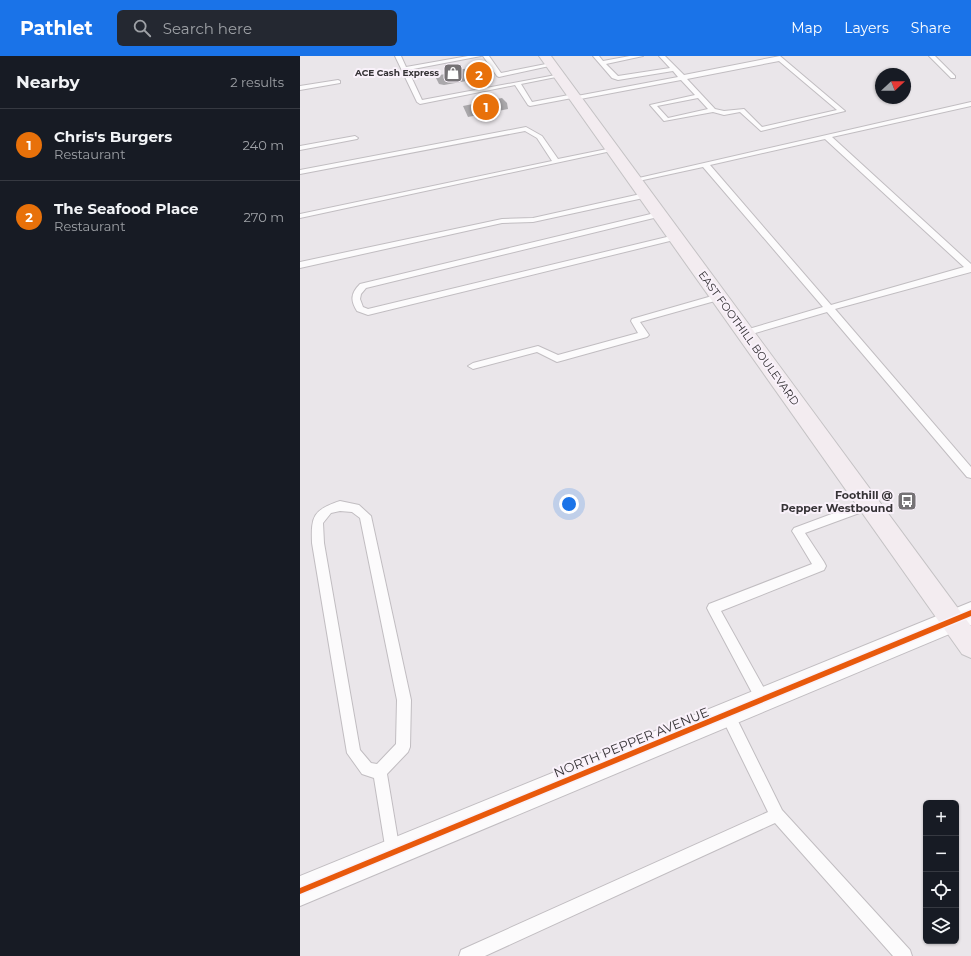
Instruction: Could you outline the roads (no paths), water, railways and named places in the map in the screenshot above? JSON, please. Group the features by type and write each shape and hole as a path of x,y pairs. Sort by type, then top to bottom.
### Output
{"main road":[{"name":"EAST FOOTHILL BOULEVARD","path":"551,65 869,505 962,617 971,646"},
{"name":"NORTH PEPPER AVENUE","path":"300,891 962,617"}],"lane":[{"path":"398,56 420,102 517,83 551,65"},
{"path":"405,69 478,56"},
{"path":"486,56 499,75 551,65"},
{"path":"596,56 614,77 618,78 674,69"},
{"path":"602,63 640,56"},
{"path":"662,56 713,110"},
{"path":"932,56 953,77"},
{"path":"517,83 530,104 682,78 779,57 842,111 761,129 742,110 724,113 713,110 666,120 652,105 699,96"},
{"path":"300,88 338,82"},
{"path":"634,180 971,104"},
{"path":"300,172 526,129 540,137 556,162"},
{"path":"826,136 970,269"},
{"path":"300,148 355,138"},
{"path":"300,216 612,150"},
{"path":"705,164 971,474"},
{"path":"300,265 502,221 533,220 645,195"},
{"path":"659,214 363,286 357,292 355,300 360,309 368,312 676,237"},
{"path":"745,333 970,269"},
{"path":"473,366 538,349 557,359 644,335 635,321 719,298"},
{"path":"763,699 713,608 820,566 798,531 869,505"},
{"path":"340,506 354,508 365,516 404,700 402,747 380,772 367,769 354,752 318,543 317,522 327,510 340,506"},
{"path":"727,714 777,815 904,956"},
{"path":"380,772 393,852"},
{"path":"467,956 777,815"}],"place":[{"name":"ACE Cash Express","path":"453,73"},
{"name":"The Seafood Place","path":"479,75"},
{"name":"Chris's Burgers","path":"486,107"},
{"name":"Foothill @ Pepper Westbound","path":"907,501"}]}
